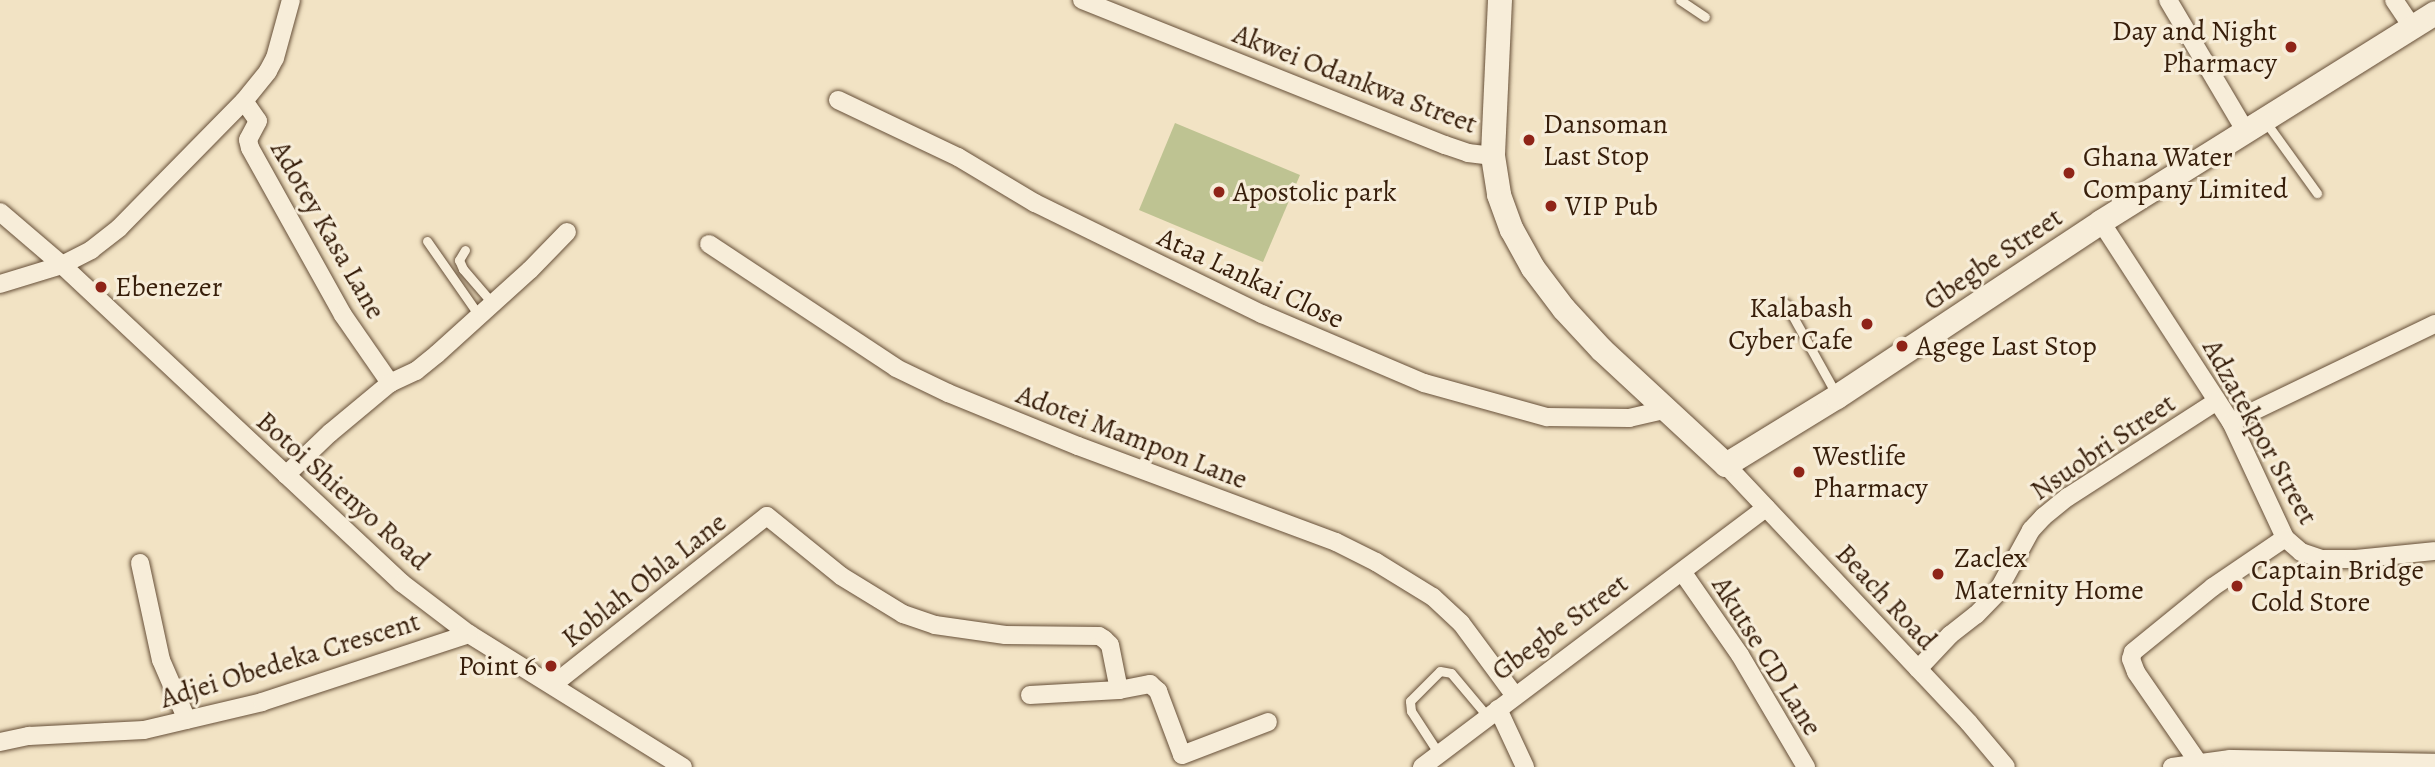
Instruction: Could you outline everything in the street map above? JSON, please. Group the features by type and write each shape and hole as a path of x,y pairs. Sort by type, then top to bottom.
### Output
{"street":[{"path":"0,284 62,265 91,250 119,228 244,101 275,58 291,0"},
{"name":"Akwei Odankwa Street","path":"1082,0 1445,145 1468,153 1493,156"},
{"path":"1500,0 1493,156 1499,195 1512,230 1533,268 1564,309 1602,350 1726,466"},
{"path":"2168,0 2255,126"},
{"path":"2394,0 2412,27"},
{"name":"Gbegbe Street","path":"1726,466 1838,397 2102,222 2435,13"},
{"name":"Ataa Lankai Close","path":"838,100 958,157 1035,202 1250,309 1424,383 1547,417 1629,418 1667,409"},
{"name":"Adotey Kasa Lane","path":"244,101 258,121 248,141 250,148 343,315 390,383"},
{"name":"Botoi Shienyo Road","path":"0,212 62,265 402,583 469,634 554,684 683,767"},
{"name":"Adzatekpor Street","path":"2102,222 2231,422 2268,507 2285,538 2301,552 2321,558 2355,559 2435,551"},
{"path":"286,475 390,383 416,371 487,311 567,232"},
{"name":"Adotei Mampon Lane","path":"709,244 896,368 948,393 1078,446 1336,542 1376,562 1433,597 1461,623 1515,696"},
{"path":"2231,422 2435,324"},
{"name":"Nsuobri Street","path":"1918,669 1950,635 1976,615 1996,594 2031,530 2043,517 2068,497 2217,401"},
{"name":"Beach Road","path":"1726,466 1918,669 2006,767"},
{"name":"Gbegbe Street","path":"1422,767 1766,508"},
{"name":"Koblah Obla Lane","path":"554,684 766,516 841,576 903,614 935,625 982,632 1098,636 1110,645 1119,690"},
{"path":"2198,762 2136,672 2131,659 2133,653 2213,587 2285,538"},
{"path":"140,563 162,660 187,720"},
{"name":"Akutse CD Lane","path":"1683,573 1740,655 1806,767"},
{"name":"Adjei Obedeka Crescent","path":"0,741 29,736 144,730 262,702 469,634"},
{"path":"1030,695 1154,686 1182,755 1268,722"},
{"path":"1493,713 1525,767"},
{"path":"2172,767 2230,759 2405,766 2435,763"}],"lane":[{"path":"1680,0 1705,17"},
{"path":"2255,126 2317,193"},
{"path":"427,241 487,311"},
{"path":"465,250 459,260 487,311"},
{"path":"1786,304 1838,397"},
{"path":"1439,754 1411,710 1410,701 1440,671 1451,673 1493,713"}],"green space":[{"name":"Apostolic park","path":"1175,123 1300,175 1263,262 1139,210"}],"place":[{"name":"Day and Night Pharmacy","path":"2291,47"},
{"name":"Dansoman Last Stop","path":"1529,140"},
{"name":"Ghana Water Company Limited","path":"2069,173"},
{"name":"Apostolic park","path":"1219,192"},
{"name":"VIP Pub","path":"1551,206"},
{"name":"Ebenezer","path":"101,287"},
{"name":"Kalabash Cyber Cafe","path":"1867,324"},
{"name":"Agege Last Stop","path":"1902,346"},
{"name":"Westlife Pharmacy","path":"1799,472"},
{"name":"Zaclex Maternity Home","path":"1938,574"},
{"name":"Captain Bridge Cold Store","path":"2237,586"},
{"name":"Point 6","path":"551,666"}]}
